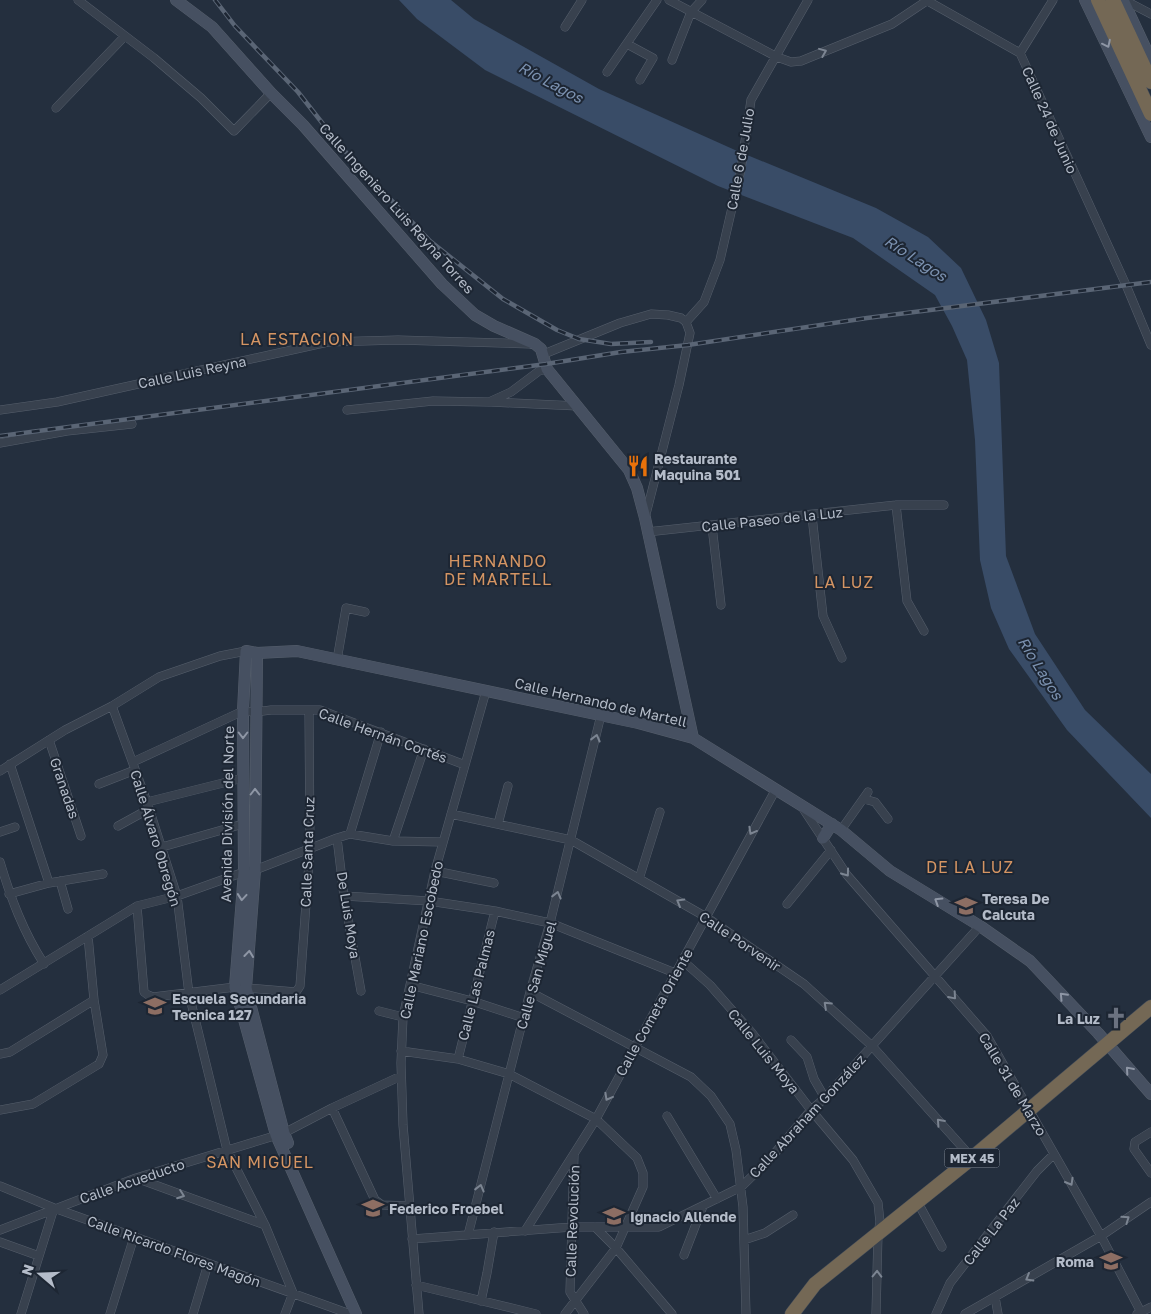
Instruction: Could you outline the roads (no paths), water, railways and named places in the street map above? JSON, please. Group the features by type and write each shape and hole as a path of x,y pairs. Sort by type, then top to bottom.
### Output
{"highway":[{"path":"1098,0 1151,114"},
{"path":"1113,0 1151,82"},
{"name":"MEX 45","path":"790,1312 815,1284 972,1158 1151,1008"}],"street":[{"path":"78,0 124,37 154,58 201,98 234,131 271,92"},
{"name":"Calle Ingeniero Luis Reyna Torres","path":"176,0 212,28 303,124 442,284 475,315 494,326 535,344 544,354"},
{"path":"565,27 582,0"},
{"path":"607,72 658,0"},
{"path":"669,0 791,62 800,61 892,24 927,0"},
{"path":"672,60 691,12 702,0"},
{"name":"Calle 6 de Julio","path":"686,322 704,302 720,260 741,169 751,100 808,0"},
{"name":"Calle 24 de Junio","path":"927,0 1020,53 1126,285 1151,345"},
{"path":"1020,53 1053,0"},
{"path":"1086,0 1151,137"},
{"path":"1124,0 1151,14"},
{"path":"1124,0 1151,60"},
{"path":"56,108 124,37"},
{"path":"627,44 653,58 640,80"},
{"path":"645,518 683,369 690,333 686,322 681,318 668,315 651,314 620,323 544,354 547,369 629,470 637,488 693,738"},
{"name":"Calle Luis Reyna","path":"0,410 57,402 328,342 398,340 535,344"},
{"path":"489,402 511,392 539,371 547,369"},
{"path":"347,410 433,401 578,406"},
{"path":"0,443 67,431 132,424"},
{"path":"896,505 907,601 924,631"},
{"name":"Calle Paseo de la Luz","path":"647,532 812,516 896,505 944,505"},
{"path":"812,516 823,616 842,658"},
{"path":"712,526 721,605"},
{"path":"337,660 346,608 365,612"},
{"name":"Calle Hernando de Martell","path":"0,771 49,740 112,706 159,677 220,656 252,652 297,651 638,723 693,738 837,827 890,871 980,926 1030,961 1151,1094"},
{"name":"Avenida División del Norte","path":"249,871 243,824 243,710 252,652"},
{"name":"Avenida División del Norte","path":"252,652 255,712 249,871 240,988 280,1134 356,1314"},
{"name":"Calle Mariano Escobedo","path":"419,1314 402,1124 401,1050 403,1017 435,871 486,691"},
{"name":"Calle Álvaro Obregón","path":"112,706 148,806 177,896 189,994 227,1150 265,1225 293,1294"},
{"path":"99,784 243,710"},
{"name":"Calle Hernán Cortés","path":"243,710 255,712 271,710 320,710 465,764"},
{"name":"Calle Santa Cruz","path":"240,988 296,992 300,986 310,849 309,710"},
{"name":"Calle San Miguel","path":"468,1235 530,992 550,923 601,715"},
{"path":"350,834 381,732"},
{"name":"Granadas","path":"49,740 82,836"},
{"path":"394,841 424,749"},
{"path":"10,764 49,883"},
{"path":"118,826 148,806 244,778"},
{"path":"498,824 508,786"},
{"name":"Calle Cometa Oriente","path":"526,1231 596,1118 776,788"},
{"path":"823,838 837,827 864,799 868,792"},
{"path":"864,799 875,802 888,819"},
{"name":"Calle 31 de Marzo","path":"800,804 847,875 987,1036 1101,1236 1140,1313"},
{"path":"639,879 660,812"},
{"name":"Calle Porvenir","path":"451,814 571,840 706,917 804,984 872,1046 972,1158"},
{"path":"162,847 243,824"},
{"path":"0,832 15,827"},
{"path":"0,990 137,906 177,896 337,838 350,834 394,841 443,842"},
{"name":"De Luis Moya","path":"337,838 344,896 362,991"},
{"path":"787,904 831,850"},
{"path":"0,862 9,894 28,939 44,964"},
{"path":"435,871 494,883"},
{"path":"9,894 49,883 102,874"},
{"path":"60,881 68,909"},
{"path":"344,896 429,901 495,911 550,923 675,973"},
{"path":"137,906 144,992 153,997 240,988"},
{"name":"Calle Las Palmas","path":"458,1059 495,911"},
{"name":"Calle Abraham González","path":"412,1239 572,1227 659,1227 741,1188 769,1160 811,1110 825,1098 980,926"},
{"path":"0,1110 33,1104 99,1064 103,1055 94,1000 88,936"},
{"name":"Calle Luis Moya","path":"682,960 710,985 752,1033 811,1110 853,1160 878,1203 880,1222 876,1314"},
{"path":"410,985 472,1001 524,1018"},
{"path":"530,992 690,1077 711,1096 730,1124 736,1150 741,1188 746,1314"},
{"path":"0,1054 10,1052 94,1000"},
{"path":"379,1011 403,1017"},
{"path":"791,1040 806,1057 814,1079 825,1098"},
{"path":"401,1050 458,1059 509,1074 596,1118 637,1158 643,1173 643,1187 616,1248 565,1314"},
{"name":"Calle Acueducto","path":"0,1230 136,1178 280,1134 401,1076"},
{"path":"332,1108 376,1200 382,1205 409,1206"},
{"path":"667,1116 717,1199"},
{"path":"1151,1132 1135,1142 1134,1149 1151,1172"},
{"name":"Avenida División del Norte","path":"280,1134 362,1314"},
{"name":"Calle Revolución","path":"574,1154 570,1292 584,1314"},
{"name":"Calle La Paz","path":"936,1314 950,1283 1037,1171 1054,1154"},
{"path":"136,1178 265,1225"},
{"name":"Calle Ricardo Flores Magón","path":"0,1186 54,1208 350,1314"},
{"path":"918,1201 942,1248"},
{"path":"965,1314 1101,1236 1151,1202"},
{"path":"684,1255 703,1206"},
{"path":"21,1314 54,1208"},
{"path":"744,1240 765,1234 794,1215"},
{"path":"595,1227 616,1248 672,1314"},
{"path":"481,1300 494,1232"},
{"path":"110,1314 134,1237"},
{"path":"0,1242 39,1256"},
{"path":"192,1314 208,1264"},
{"path":"416,1285 536,1314"},
{"path":"285,1314 293,1294"},
{"path":"995,1297 998,1314"},
{"path":"1140,1313 1151,1307"}],"water":[{"name":"Río Lagos","path":"399,0 451,0 474,19 599,89 735,150 876,208 928,237 961,268 986,320 999,363 1006,556 1035,634 1085,710 1151,774 1151,818 1067,730 1009,649 991,608 980,560 975,440 967,360 952,326 935,295 853,238 718,186 485,70 417,19"}],"railway":[{"path":"215,0 235,26 298,92 341,147 430,241 503,299 557,330 579,339 611,344 651,342"},
{"path":"0,436 546,364 621,352 688,345 867,318 1151,282"}],"place":[{"name":"Restaurante Maquina 501","path":"638,466"},
{"name":"Teresa De Calcuta","path":"966,906"},
{"name":"Escuela Secundaria Tecnica 127","path":"155,1006"},
{"name":"La Luz","path":"1116,1018"},
{"name":"Federico Froebel","path":"373,1208"},
{"name":"Ignacio Allende","path":"614,1216"},
{"name":"Roma","path":"1111,1261"}],"district":[{"name":"LA ESTACION","path":"297,339"},
{"name":"HERNANDO DE MARTELL","path":"498,570"},
{"name":"LA LUZ","path":"844,582"},
{"name":"DE LA LUZ","path":"970,867"},
{"name":"SAN MIGUEL","path":"260,1162"}]}
